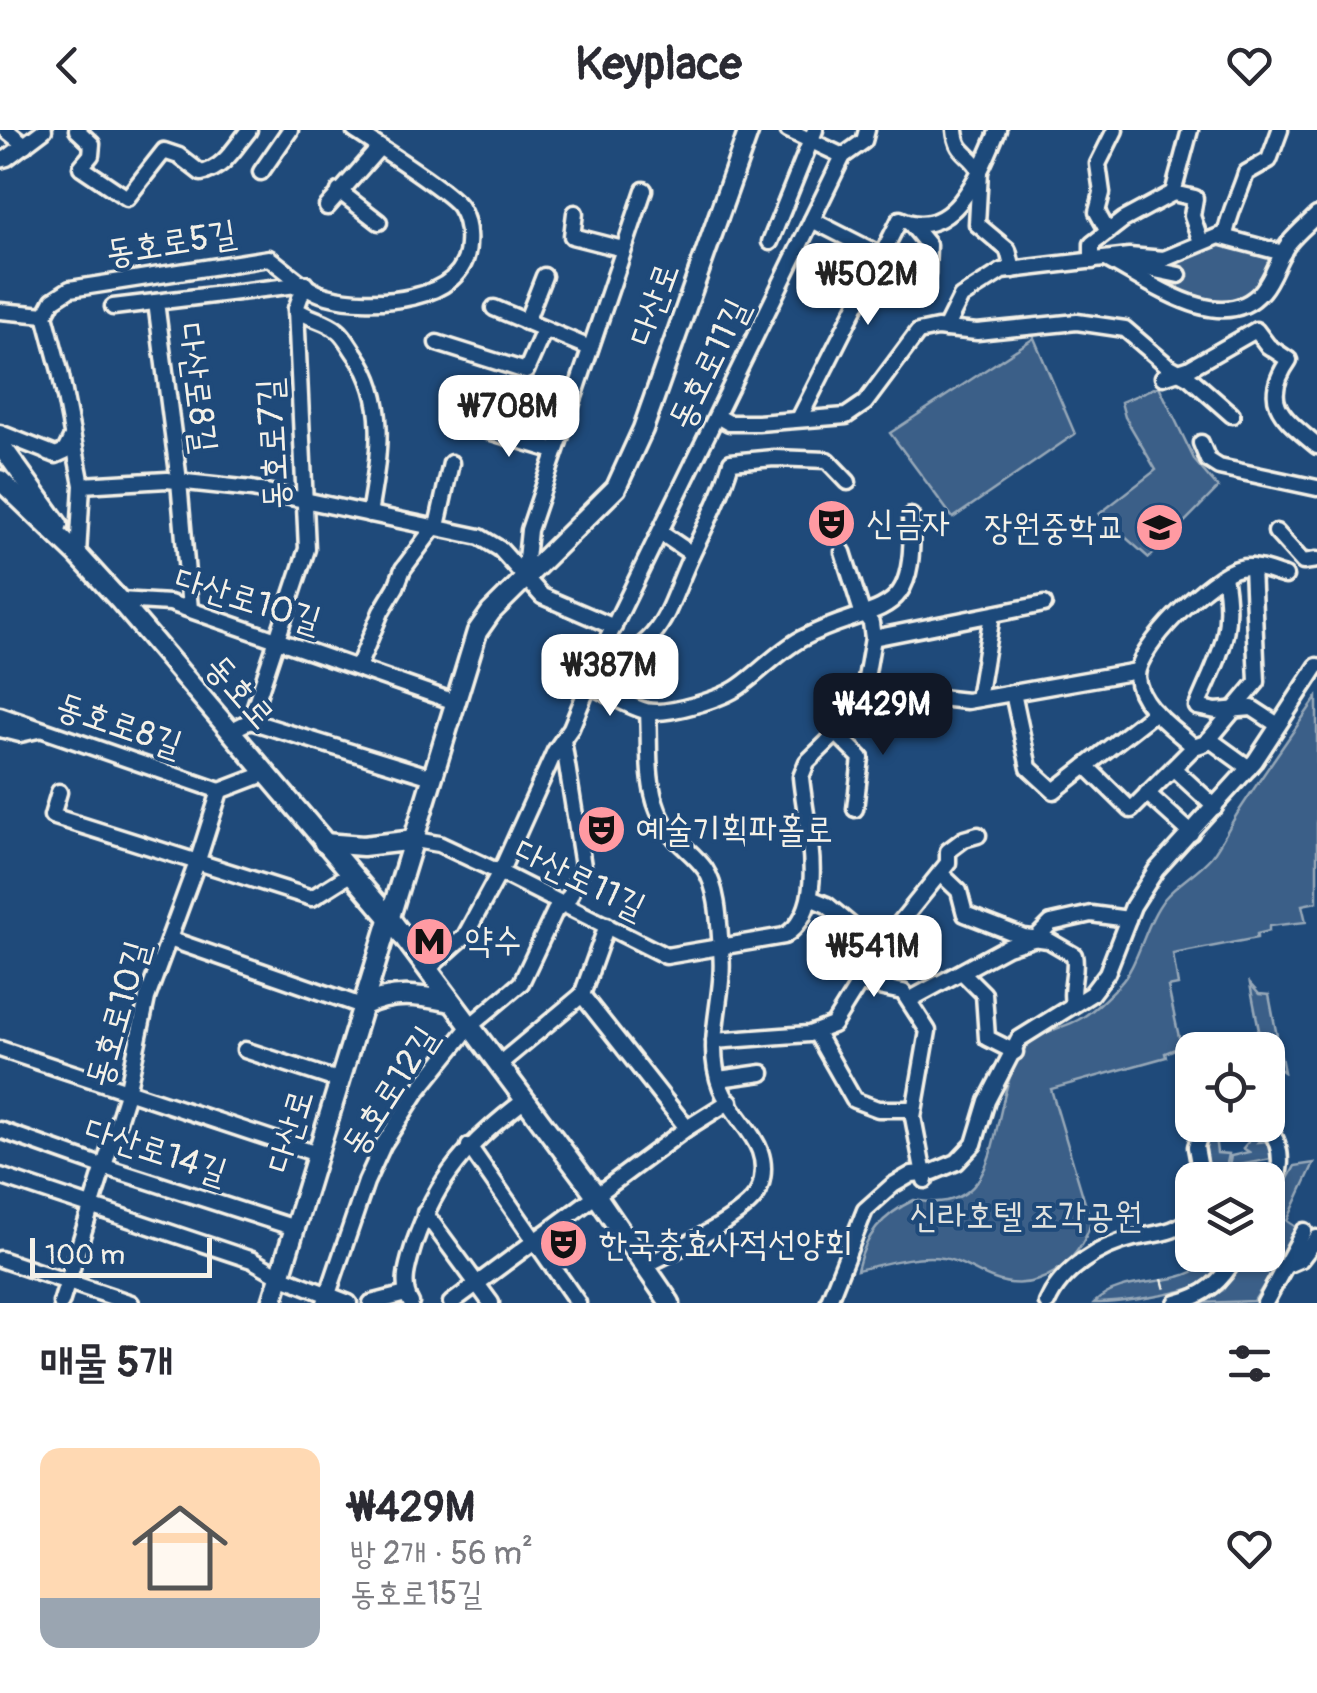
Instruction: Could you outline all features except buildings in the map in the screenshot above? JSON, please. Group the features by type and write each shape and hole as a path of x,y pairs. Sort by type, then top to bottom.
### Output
{"main road":[{"name":"다산로","path":"272,1303 477,632 490,612 616,488 643,429 748,130"},
{"name":"동호로","path":"0,444 78,555"},
{"name":"동호로","path":"0,480 119,600 390,920 596,1195 670,1303"},
{"path":"324,843 363,846 415,840"},
{"path":"362,1006 381,998 410,994 452,1002"}],"street":[{"path":"6,130 25,145"},
{"path":"0,160 44,130"},
{"path":"78,130 92,144 81,167 127,198 164,150 201,173 210,172 223,164 248,130"},
{"path":"261,172 290,130"},
{"name":"동호로5길","path":"45,315 53,300 70,289 268,258 320,295 340,300 420,296 456,278 468,258 469,232 460,205 354,130"},
{"path":"788,130 812,135 843,156"},
{"name":"동호로11길","path":"428,970 465,936 499,872 843,156 864,141 867,130"},
{"path":"956,130 960,150 980,171 976,224 1008,250 1013,270"},
{"path":"905,221 919,225 944,218 972,188 998,130"},
{"path":"1108,232 1097,212 1102,193 1098,164 1116,130 1130,131"},
{"path":"1173,193 1190,130"},
{"path":"1225,237 1228,213 1236,204 1246,173 1269,160 1280,130"},
{"path":"770,242 812,135"},
{"path":"326,207 379,148"},
{"path":"614,627 542,596 524,579 526,539 644,190"},
{"path":"339,191 380,222"},
{"path":"1201,242 1192,216 1195,198 1173,193 1123,220 1092,244 1099,260 1121,267 1192,304 1216,310 1234,308 1262,291 1287,245 1317,215"},
{"path":"574,214 572,236 623,249"},
{"path":"812,220 881,255"},
{"path":"800,420 881,255 905,221"},
{"path":"905,221 928,246 927,275"},
{"path":"945,329 961,297 1002,271 1128,256 1164,259 1201,242 1225,237 1283,253"},
{"path":"1121,267 1133,265 1180,275"},
{"path":"526,322 544,276"},
{"path":"113,307 305,284"},
{"name":"동호로7길","path":"250,721 307,549 296,309 305,284"},
{"name":"다산로8길","path":"156,302 179,481 190,609"},
{"path":"494,308 590,348"},
{"path":"296,309 338,330 370,382 380,446 369,514"},
{"path":"0,310 45,315 82,485 78,555"},
{"path":"717,416 729,423 846,416 865,404 918,332 976,332 1077,322 1125,329 1232,416"},
{"path":"437,342 526,372 544,330"},
{"path":"1163,377 1256,330 1268,346 1289,360 1278,376 1277,407 1317,446"},
{"path":"475,427 555,451"},
{"path":"0,433 56,456 66,451 72,438"},
{"path":"1201,443 1208,460 1219,467 1317,488"},
{"path":"597,668 641,649 654,635 676,598 731,462 774,458 827,460 848,482"},
{"path":"433,528 438,522 451,463"},
{"name":"다산로8길","path":"82,485 179,481 252,489 480,537 500,549 524,579"},
{"path":"590,686 648,712 713,700 737,689 798,640 876,612 906,586 913,549 912,516"},
{"name":"다산로10길","path":"358,667 402,569 433,528"},
{"path":"1276,532 1302,562 1317,560"},
{"path":"661,533 692,554"},
{"path":"844,552 860,609 866,615 873,638 862,695 836,733 806,762 801,777 813,880 810,898 827,905 880,949"},
{"path":"1194,747 1155,712 1141,693 1137,671 1164,628 1234,569 1252,567 1285,576"},
{"path":"1086,766 1131,810 1194,747 1209,739 1257,682 1252,567"},
{"path":"1224,576 1227,634 1197,708 1216,712 1252,708 1278,726"},
{"name":"다산로10길","path":"119,600 170,603 190,609 455,702"},
{"path":"873,638 1044,604"},
{"path":"978,699 992,615"},
{"path":"828,1303 864,1210 893,1185 912,1174 924,1177 956,1162 974,1144 987,1101 1019,1039 1090,994 1108,973 1128,919 1156,870 1249,768 1317,666"},
{"path":"865,683 942,701 978,699 1137,671"},
{"path":"1012,692 1029,768 1054,791 1155,712"},
{"path":"646,1265 687,1245 752,1202 764,1167 760,1148 719,1079 714,1041 721,949 714,892 706,870 668,833 656,806 648,712"},
{"name":"동호로8길","path":"0,714 220,791"},
{"path":"230,731 250,721 432,777"},
{"path":"0,729 20,734 41,730"},
{"path":"836,733 861,758 855,809"},
{"path":"1209,739 1249,768"},
{"path":"470,1026 521,983 583,866 563,740"},
{"path":"1173,768 1214,807"},
{"path":"220,791 267,773"},
{"name":"동호로10길","path":"61,1303 127,1093 147,998 220,791"},
{"path":"59,792 52,816 312,898 350,874"},
{"path":"1148,793 1191,833"},
{"path":"714,1041 816,1032 833,1025 880,949 948,863 948,852 964,839 978,835"},
{"name":"다산로11길","path":"415,840 439,844 666,956 784,936 796,929 808,910 810,898"},
{"path":"940,874 959,892 965,914 1024,937 1048,940 1074,955 1077,964 1073,1004"},
{"path":"909,1000 1007,947 1036,938 1051,923 1091,914 1128,919"},
{"path":"498,1064 582,995 607,925"},
{"path":"169,939 362,1006"},
{"path":"962,972 984,994 988,1038 1014,1051"},
{"path":"859,983 903,992 928,1031 914,1109 924,1177"},
{"path":"582,995 688,1128"},
{"name":"동호로12길","path":"327,1299 366,1182 383,1145 417,1092 470,1026"},
{"path":"816,1032 854,1100 878,1109 914,1109"},
{"path":"0,1049 317,1154"},
{"path":"245,1050 340,1080"},
{"path":"719,1079 762,1074"},
{"path":"371,1303 408,1299 404,1289 411,1254 425,1213 444,1177 486,1129 525,1100"},
{"path":"450,1303 730,1101"},
{"name":"다산로14길","path":"0,1130 295,1228"},
{"path":"469,1146 578,1303"},
{"path":"0,1176 252,1260 327,1299 348,1303"},
{"path":"425,1213 491,1303"},
{"path":"1047,1303 1074,1268 1096,1253 1120,1242 1175,1229"},
{"path":"1265,1303 1284,1267 1311,1234"},
{"path":"0,1259 132,1303"},
{"path":"1171,1298 1198,1296 1216,1284 1225,1272"}],"path":[{"path":"1162,1280 1171,1298"}],"green space":[{"path":"1220,239 1278,256 1251,292 1238,300 1224,304 1209,302 1156,274 1161,262"},
{"path":"1034,338 1075,434 953,518 890,433"},
{"path":"1159,386 1195,461 1218,488 1149,558 1099,514 1156,470 1125,417 1121,402"},
{"name":"신라호텔 조각공원","path":"1317,697 1317,902 1302,905 1306,922 1269,926 1269,931 1257,934 1257,938 1173,954 1178,985 1168,987 1178,1032 1175,1049 1165,1053 1166,1057 1051,1089 1091,1223 1077,1251 1054,1272 1026,1283 1010,1283 963,1264 932,1257 857,1270 870,1237 893,1212 914,1200 946,1201 967,1192 982,1174 1004,1096 1025,1048 1043,1034 1084,1017 1119,985 1132,966 1158,908 1211,857"},
{"name":"신라호텔 조각공원","path":"1250,984 1259,994 1269,995 1276,1032 1249,1032 1259,1030"},
{"path":"1205,1142 1216,1142 1217,1153 1229,1154 1227,1162 1208,1162"},
{"path":"1248,1142 1268,1142 1271,1159 1230,1162 1231,1156 1249,1152 1243,1148"},
{"path":"1314,1163 1287,1221 1299,1229 1285,1251 1285,1184 1295,1166"},
{"path":"1216,1272 1209,1280 1186,1290 1094,1303 1122,1287"},
{"path":"1234,1272 1272,1272 1254,1301 1201,1303 1223,1290"}],"place":[{"name":"신금자","path":"831,523"},
{"name":"장원중학교","path":"1160,528"},
{"name":"예술기획파홀로","path":"601,830"},
{"name":"약수","path":"430,941"},
{"name":"한국충효사적선양회","path":"564,1244"}]}
